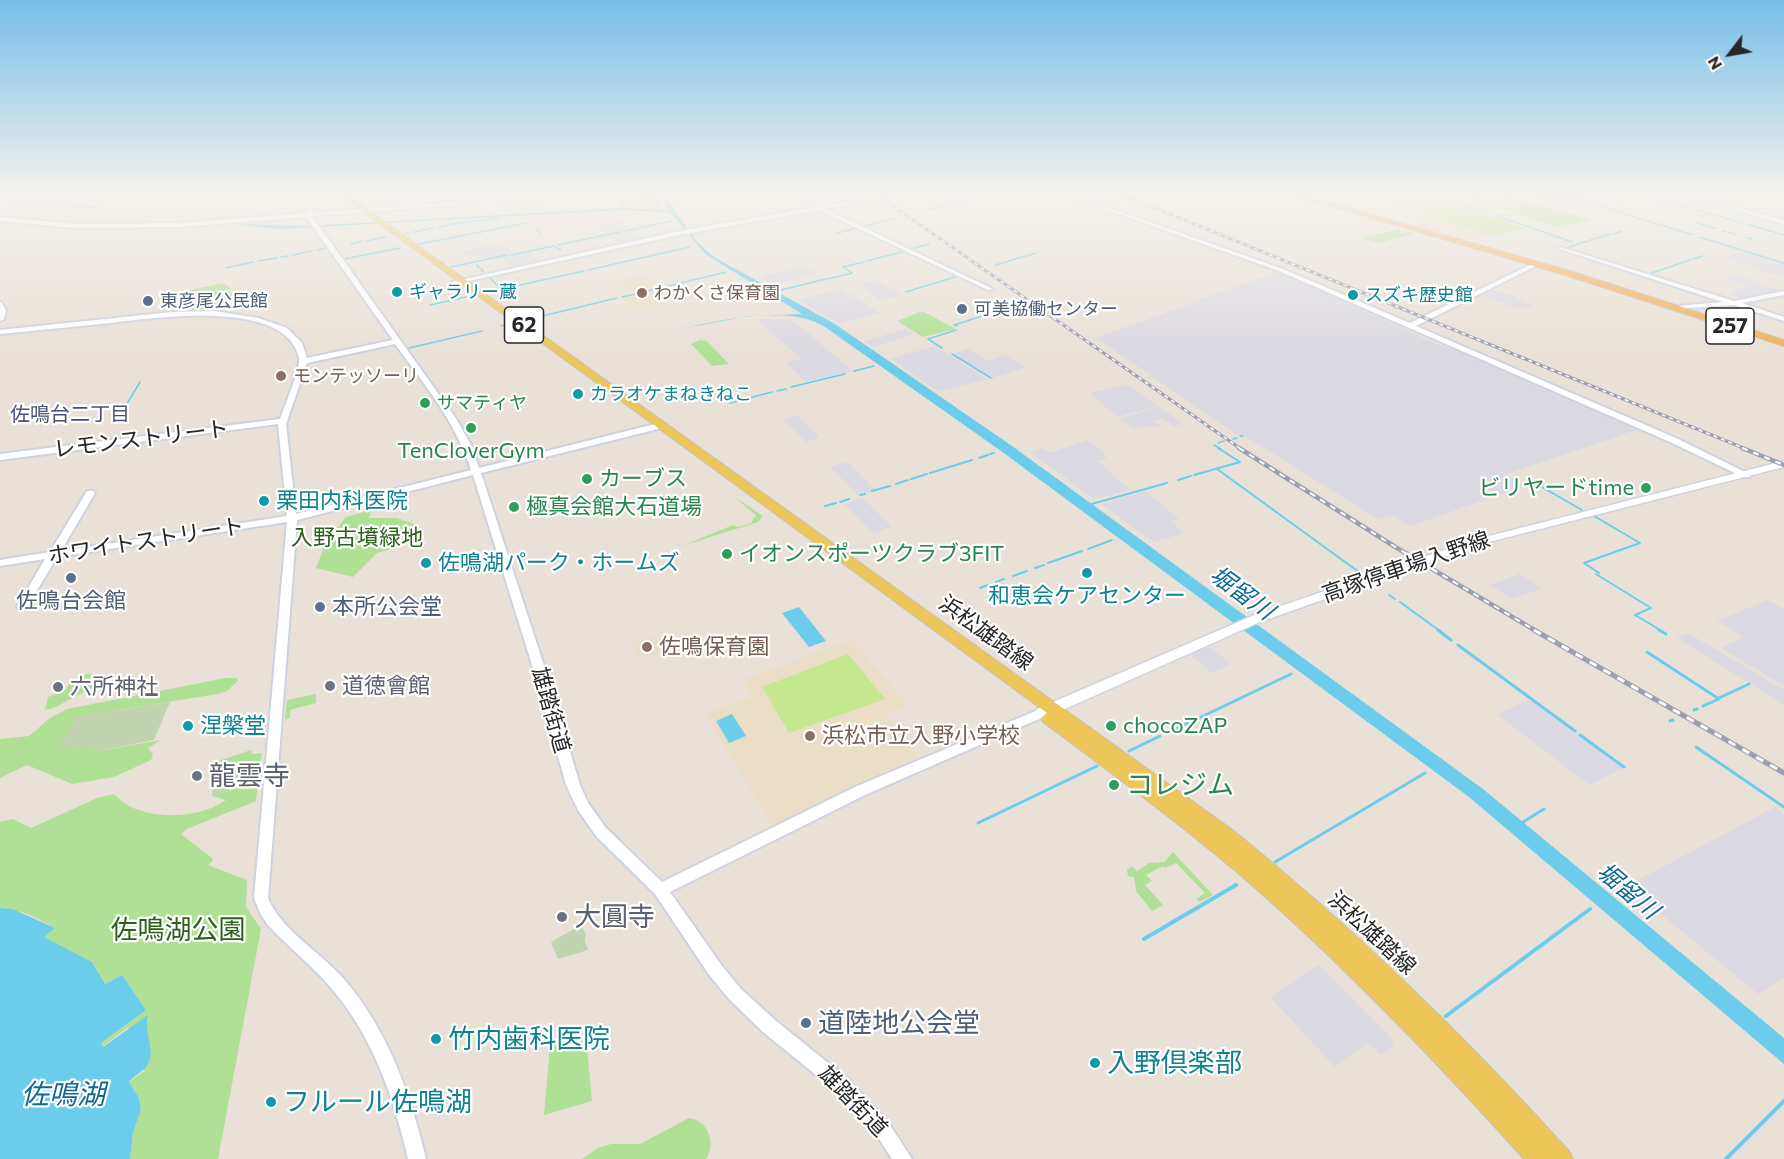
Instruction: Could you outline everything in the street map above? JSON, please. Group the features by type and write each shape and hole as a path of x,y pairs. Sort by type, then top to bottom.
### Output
{"highway":[{"name":"257","path":"1481,248 1784,343"}],"main road":[{"name":"浜松雄踏線","path":"413,248 1047,711 1208,821 1299,896 1442,1030 1561,1159"},
{"name":"高塚停車場入野線","path":"1047,711 1256,619 1489,538 1784,464"},
{"name":"浜松雄踏線","path":"1047,711 1273,892 1418,1029 1540,1159"}],"street":[{"name":"雄踏街道","path":"331,248 453,420 466,445 477,473 578,795 598,828 660,890 716,971 735,994 769,1026 843,1086 882,1128 903,1159"},
{"path":"458,282 614,248"},
{"path":"905,248 990,289"},
{"path":"1220,248 1277,268 1673,440 1746,475"},
{"path":"1562,248 1784,319"},
{"path":"1410,326 1536,264"},
{"path":"1677,308 1734,303 1784,293"},
{"path":"0,304 3,310 0,319"},
{"path":"0,332 172,314 228,314 255,319 288,332 298,343 304,361 283,421 292,518 262,883 263,906 282,930 329,973 368,1026 397,1087 417,1159"},
{"path":"304,361 397,341"},
{"name":"レモンストリート","path":"0,457 283,421"},
{"name":"ホワイトストリート","path":"0,563 292,518 658,427"},
{"path":"22,607 90,493"},
{"path":"660,890 860,791 1047,711"}],"shaded area":[{"path":"478,248 509,248 515,254 529,251 542,263 515,269 502,256 472,260 463,251"},
{"path":"1745,251 1784,263 1784,277 1723,258"},
{"path":"804,266 817,274 773,285 760,277"},
{"path":"1276,272 1439,345 1466,353 1639,429 1506,474 1526,486 1409,526 1392,515 1378,519 1243,435 1239,436 1096,338"},
{"name":"わかくさ保育園","path":"645,275 661,287 649,291 667,305 639,312 622,298 634,294 618,281"},
{"path":"1735,275 1783,292 1743,299 1727,294 1747,286 1725,279"},
{"path":"876,280 903,294 880,301 861,284"},
{"path":"841,289 880,313 841,324 798,300"},
{"path":"1493,290 1507,293 1535,307 1519,309 1482,296"},
{"path":"756,319 791,319 853,371 807,383 786,363 802,359"},
{"path":"906,329 915,334 873,347 864,341"},
{"path":"934,346 987,379 939,392 891,359"},
{"path":"967,349 989,361 1005,355 1026,367 992,378 953,354"},
{"path":"1127,384 1158,406 1117,417 1090,393"},
{"path":"1159,407 1183,424 1173,426 1162,418 1154,421 1161,426 1132,428 1119,419"},
{"path":"797,415 820,438 806,442 783,419"},
{"path":"1087,440 1105,453 1102,454 1107,458 1098,461 1130,490 1094,499 1030,452 1043,448 1050,453"},
{"path":"847,462 875,490 858,495 830,467"},
{"path":"1146,491 1179,519 1171,521 1184,533 1154,542 1101,504"},
{"path":"863,498 892,527 873,533 844,504"},
{"path":"1520,574 1542,588 1513,599 1489,585"},
{"path":"1768,600 1784,609 1784,686 1721,648 1744,637 1717,621"},
{"path":"1688,633 1784,690 1784,705 1677,638"},
{"name":"佐鳴保育園","path":"654,636 663,650 640,659 631,643"},
{"name":"浜松市立入野小学校","path":"852,639 907,705 886,715 919,757 903,764 904,767 774,828 705,714 753,696 743,680"},
{"path":"1207,645 1231,664 1212,673 1188,653"},
{"path":"1530,700 1623,768 1589,785 1497,714"},
{"path":"1775,807 1784,814 1784,978 1758,994 1627,886"},
{"path":"1319,965 1393,1040 1394,1046 1381,1055 1368,1043 1335,1067 1270,997"}],"green space":[{"path":"222,283 231,288 227,291 236,294 236,300 228,300 207,310 179,311 175,310 179,301 162,301 164,296"},
{"path":"920,312 956,329 923,337 897,321"},
{"path":"700,340 707,341 729,364 712,366 691,344"},
{"path":"733,496 763,516 758,522 682,546 733,525 738,527 751,523 756,515"},
{"name":"入野古墳緑地","path":"371,510 369,518 397,518 419,526 422,533 398,540 388,550 377,553 353,577 316,568 326,542 346,517"},
{"path":"848,654 885,699 789,733 762,687"},
{"path":"86,674 91,674 89,682 97,682 97,685 54,708 45,710 48,697 64,691 71,682"},
{"path":"226,678 237,678 238,681 227,691 218,694 76,717 59,749 83,747 98,751 161,740 148,748 153,754 151,760 114,777 72,784 27,765 0,778 0,739 29,736 50,718 67,709"},
{"path":"316,694 316,703 290,710 290,718 285,720 287,700"},
{"path":"170,702 154,740 98,751 83,747 59,749 76,717"},
{"path":"251,750 252,754 262,753 260,768 213,783 215,762"},
{"path":"260,768 259,783 212,795 213,783"},
{"name":"佐鳴湖公園","path":"258,784 256,801 187,829 181,834 212,858 213,860 208,865 247,880 246,907 261,929 218,1159 130,1159 133,1133 141,1109 138,1096 129,1082 143,1072 151,1048 145,1026 127,1028 102,1047 101,1043 146,1010 122,975 105,984 92,962 43,937 55,928 22,912 0,908 0,822 13,819 31,828 97,798 114,794 127,805 153,814 192,814 226,800 212,796 214,794"},
{"path":"1173,852 1213,895 1199,902 1196,899 1205,893 1176,863 1165,868 1163,866 1146,875 1152,881 1145,885 1163,905 1152,911 1136,891 1134,877 1128,876 1127,870 1132,866 1137,871 1149,863 1164,862"},
{"path":"581,925 586,934 585,941 588,950 558,959 551,942"},
{"path":"586,1035 592,1101 544,1115 550,1045"},
{"path":"689,1118 701,1123 709,1134 711,1147 706,1159 582,1159 598,1148 611,1144 640,1144"}],"water":[{"path":"700,248 704,248 714,257 835,324 1012,446 1483,789 1784,1038 1784,1064 1469,797 1001,451 825,327 808,319 771,315 802,314 705,254"},
{"path":"799,607 826,641 809,647 782,613"},
{"path":"732,714 746,736 729,743 716,721"},
{"name":"佐鳴湖","path":"0,908 13,909 55,928 44,937 92,962 105,984 122,975 146,1010 101,1043 103,1047 148,1015 147,1027 151,1050 149,1062 129,1082 138,1096 141,1109 133,1133 130,1159 0,1159"}],"waterway":[{"path":"318,250 327,248"},
{"path":"344,259 400,248"},
{"path":"511,255 544,248"},
{"path":"588,270 685,248"},
{"path":"908,248 935,261"},
{"path":"1735,248 1784,263"},
{"path":"293,255 311,251"},
{"path":"867,261 905,251"},
{"path":"1027,256 1036,253"},
{"path":"451,267 507,255"},
{"path":"281,257 288,256"},
{"path":"996,265 1025,256"},
{"path":"1693,259 1703,256"},
{"path":"258,261 277,258"},
{"path":"1649,274 1690,260"},
{"path":"226,268 253,262"},
{"path":"828,279 852,273 843,267 864,262"},
{"path":"939,262 987,285"},
{"path":"511,287 584,271"},
{"path":"648,291 726,272"},
{"path":"488,276 501,289"},
{"path":"906,292 958,276"},
{"path":"773,292 826,279"},
{"path":"486,293 506,288"},
{"path":"622,297 645,292"},
{"path":"430,305 466,297"},
{"path":"526,320 617,298"},
{"path":"957,326 954,325 1014,306 1005,298"},
{"path":"501,326 505,325"},
{"path":"942,348 928,339 956,330"},
{"path":"409,348 482,331"},
{"path":"952,354 991,378"},
{"path":"854,371 874,366"},
{"path":"791,387 845,374"},
{"path":"118,419 140,382"},
{"path":"777,391 786,389"},
{"path":"730,403 772,392"},
{"path":"1233,439 1237,438"},
{"path":"1218,443 1224,441"},
{"path":"1214,445 1221,449"},
{"path":"1194,475 1240,462 1218,448"},
{"path":"990,454 994,453"},
{"path":"979,458 988,455"},
{"path":"930,473 972,460"},
{"path":"1217,469 1363,575"},
{"path":"911,479 927,474"},
{"path":"1178,480 1191,476"},
{"path":"896,484 908,480"},
{"path":"1088,505 1167,483"},
{"path":"872,491 890,486"},
{"path":"1540,486 1582,510"},
{"path":"860,495 865,494"},
{"path":"840,502 849,499"},
{"path":"825,506 836,503"},
{"path":"1594,516 1640,543 1584,563 1599,573"},
{"path":"1088,549 1112,540"},
{"path":"1048,563 1082,551"},
{"path":"1035,568 1044,565"},
{"path":"1013,576 1027,571"},
{"path":"1596,574 1651,608 1635,615 1662,631"},
{"path":"996,582 1004,579"},
{"path":"980,588 988,585"},
{"path":"1389,595 1395,599"},
{"path":"1400,602 1440,631"},
{"path":"1438,630 1451,640"},
{"path":"1659,630 1666,634"},
{"path":"1458,645 1575,731"},
{"path":"1647,652 1719,699 1703,706"},
{"path":"1176,729 1291,674"},
{"path":"1719,698 1749,684"},
{"path":"1580,735 1624,767"},
{"path":"1129,751 1160,736"},
{"path":"1696,747 1784,807"},
{"path":"978,823 1097,766"},
{"path":"1275,862 1425,773"},
{"path":"1523,822 1544,809"},
{"path":"1144,939 1236,885"},
{"path":"1446,1016 1590,909"},
{"path":"1726,1159 1784,1101"}],"railway":[{"path":"953,248 1241,449"},
{"path":"1254,248 1746,449"},
{"path":"1239,448 1397,548 1536,631"},
{"path":"1742,448 1784,465"},
{"path":"1534,630 1784,773"}],"place":[{"name":"ギャラリー蔵","path":"397,292"},
{"name":"わかくさ保育園","path":"642,293"},
{"name":"スズキ歴史館","path":"1353,295"},
{"name":"東彦尾公民館","path":"148,301"},
{"name":"可美協働センター","path":"962,309"},
{"name":"モンテッソーリ","path":"281,376"},
{"name":"カラオケまねきねこ","path":"578,394"},
{"name":"サマティヤ","path":"425,403"},
{"name":"TenCloverGym","path":"471,428"},
{"name":"カーブス","path":"587,479"},
{"name":"ビリヤードtime","path":"1646,488"},
{"name":"栗田内科医院","path":"264,501"},
{"name":"極真会館大石道場","path":"514,507"},
{"name":"イオンスポーツクラブ3FIT","path":"727,554"},
{"name":"佐鳴湖パーク・ホームズ","path":"426,563"},
{"name":"和恵会ケアセンター","path":"1087,573"},
{"name":"佐鳴台会館","path":"71,578"},
{"name":"本所公会堂","path":"320,607"},
{"name":"佐鳴保育園","path":"647,647"},
{"name":"道徳會館","path":"330,686"},
{"name":"六所神社","path":"58,687"},
{"name":"涅槃堂","path":"188,726"},
{"name":"chocoZAP","path":"1111,726"},
{"name":"浜松市立入野小学校","path":"810,736"},
{"name":"龍雲寺","path":"197,776"},
{"name":"コレジム","path":"1114,785"},
{"name":"大圓寺","path":"562,917"},
{"name":"道陸地公会堂","path":"806,1023"},
{"name":"竹内歯科医院","path":"436,1039"},
{"name":"入野倶楽部","path":"1095,1063"},
{"name":"フルール佐鳴湖","path":"271,1102"}],"district":[{"name":"佐鳴台二丁目","path":"70,414"}],"water label":[{"name":"堀留川","path":"1242,593"},
{"name":"堀留川","path":"1628,891"}]}
